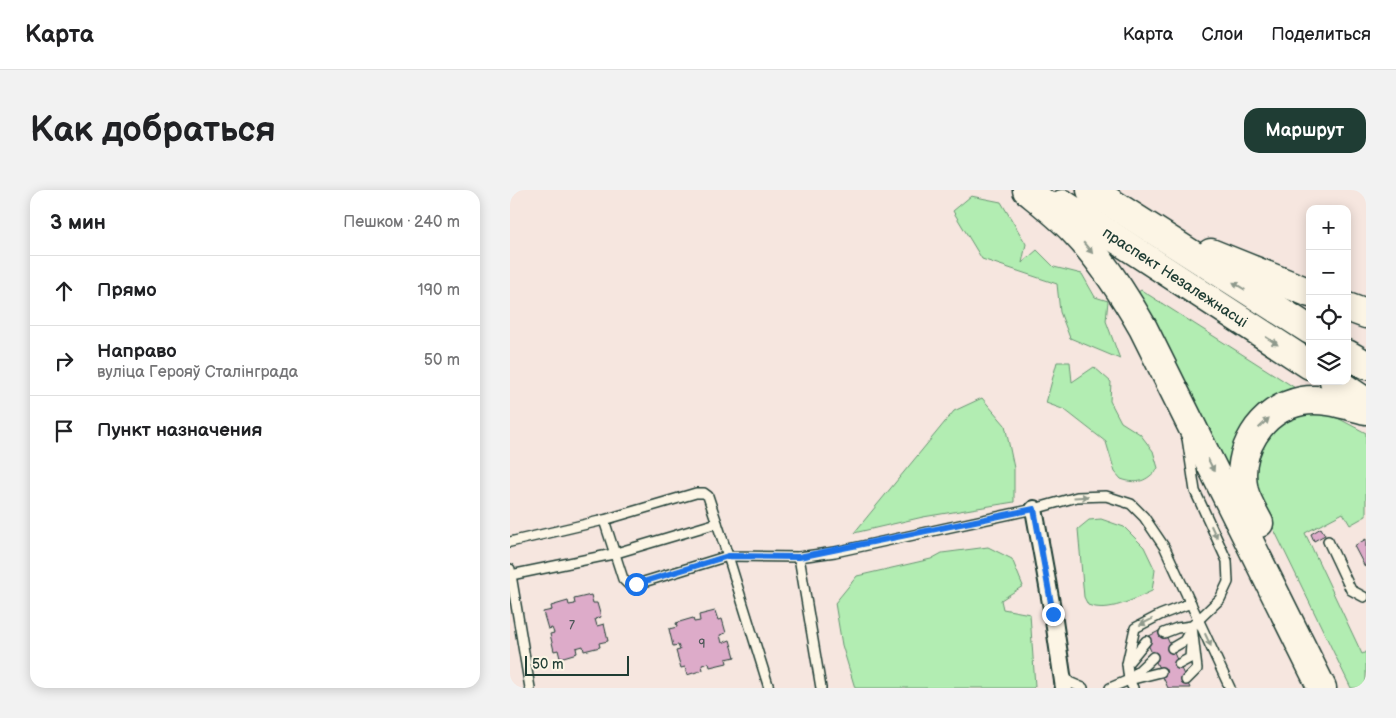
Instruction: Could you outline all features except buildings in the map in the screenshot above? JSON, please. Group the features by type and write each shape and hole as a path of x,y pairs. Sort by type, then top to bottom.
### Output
{"highway":[{"path":"1028,190 1073,230 1110,273 1143,328 1322,688"},
{"name":"праспект Незалежнасці","path":"1041,190 1306,362"},
{"name":"праспект Незалежнасці","path":"1091,190 1144,226 1306,327"},
{"path":"1144,226 1306,291"},
{"path":"1351,308 1366,314"},
{"path":"1351,357 1366,366"},
{"path":"1340,385 1366,402"},
{"path":"1340,688 1244,493 1242,470 1245,452 1260,425 1285,407 1301,401 1314,400 1366,410"}],"street":[{"path":"1034,509 1063,681"}],"lane":[{"path":"1171,386 1184,428 1195,491 1227,561 1229,571 1225,590 1220,599 1196,624 1184,641 1172,648"},
{"path":"510,542 604,520 696,493 704,493 708,496 728,556 768,688"},
{"path":"604,520 613,554 623,579 628,584 636,584 728,556 799,557 1034,509 1077,496 1106,496 1132,504 1144,517 1165,548 1191,603 1196,624 1198,669 1186,680"},
{"path":"530,688 511,572 613,554 717,524"},
{"path":"1328,541 1352,590 1365,598"},
{"path":"799,557 822,688"},
{"path":"1131,684 1127,664 1135,628 1191,603"},
{"path":"1164,632 1196,624"},
{"path":"1179,664 1190,658 1196,624"},
{"path":"1196,624 1230,688"},
{"path":"1127,664 1146,641"},
{"path":"1131,684 1154,657"},
{"path":"1110,688 1131,684 1161,672"},
{"path":"1063,681 1083,688"},
{"path":"1131,684 1139,688"}],"green space":[{"path":"971,196 1001,202 1026,244 1022,263 1037,250 1054,267 1082,274 1095,297 1108,301 1106,321 1120,359 1070,338 1060,312 1057,284 982,259 953,211"},
{"path":"1141,290 1300,391 1267,402 1257,409 1252,416 1245,437 1238,495 1137,293"},
{"path":"1057,362 1070,362 1072,382 1094,367 1111,382 1110,401 1121,422 1140,434 1153,451 1158,468 1150,476 1137,482 1121,479 1115,472 1106,442 1065,410 1046,403"},
{"path":"982,398 1005,425 1014,468 1014,502 923,517 854,533 954,411"},
{"path":"1307,412 1326,412 1366,433 1366,516 1350,525 1343,513 1305,533 1362,654 1366,652 1366,688 1351,688 1265,511 1255,482 1259,448 1276,424"},
{"path":"1101,519 1124,527 1144,547 1155,570 1152,591 1112,606 1096,607 1088,605 1084,597 1078,529 1089,520"},
{"path":"988,547 1012,559 1023,586 1001,600 1003,609 1030,614 1035,686 1033,688 855,688 842,645 835,603 857,576 931,559 942,553"}],"route":[{"path":"636,584 728,556 799,557 835,552 1034,509 1053,614"}]}
